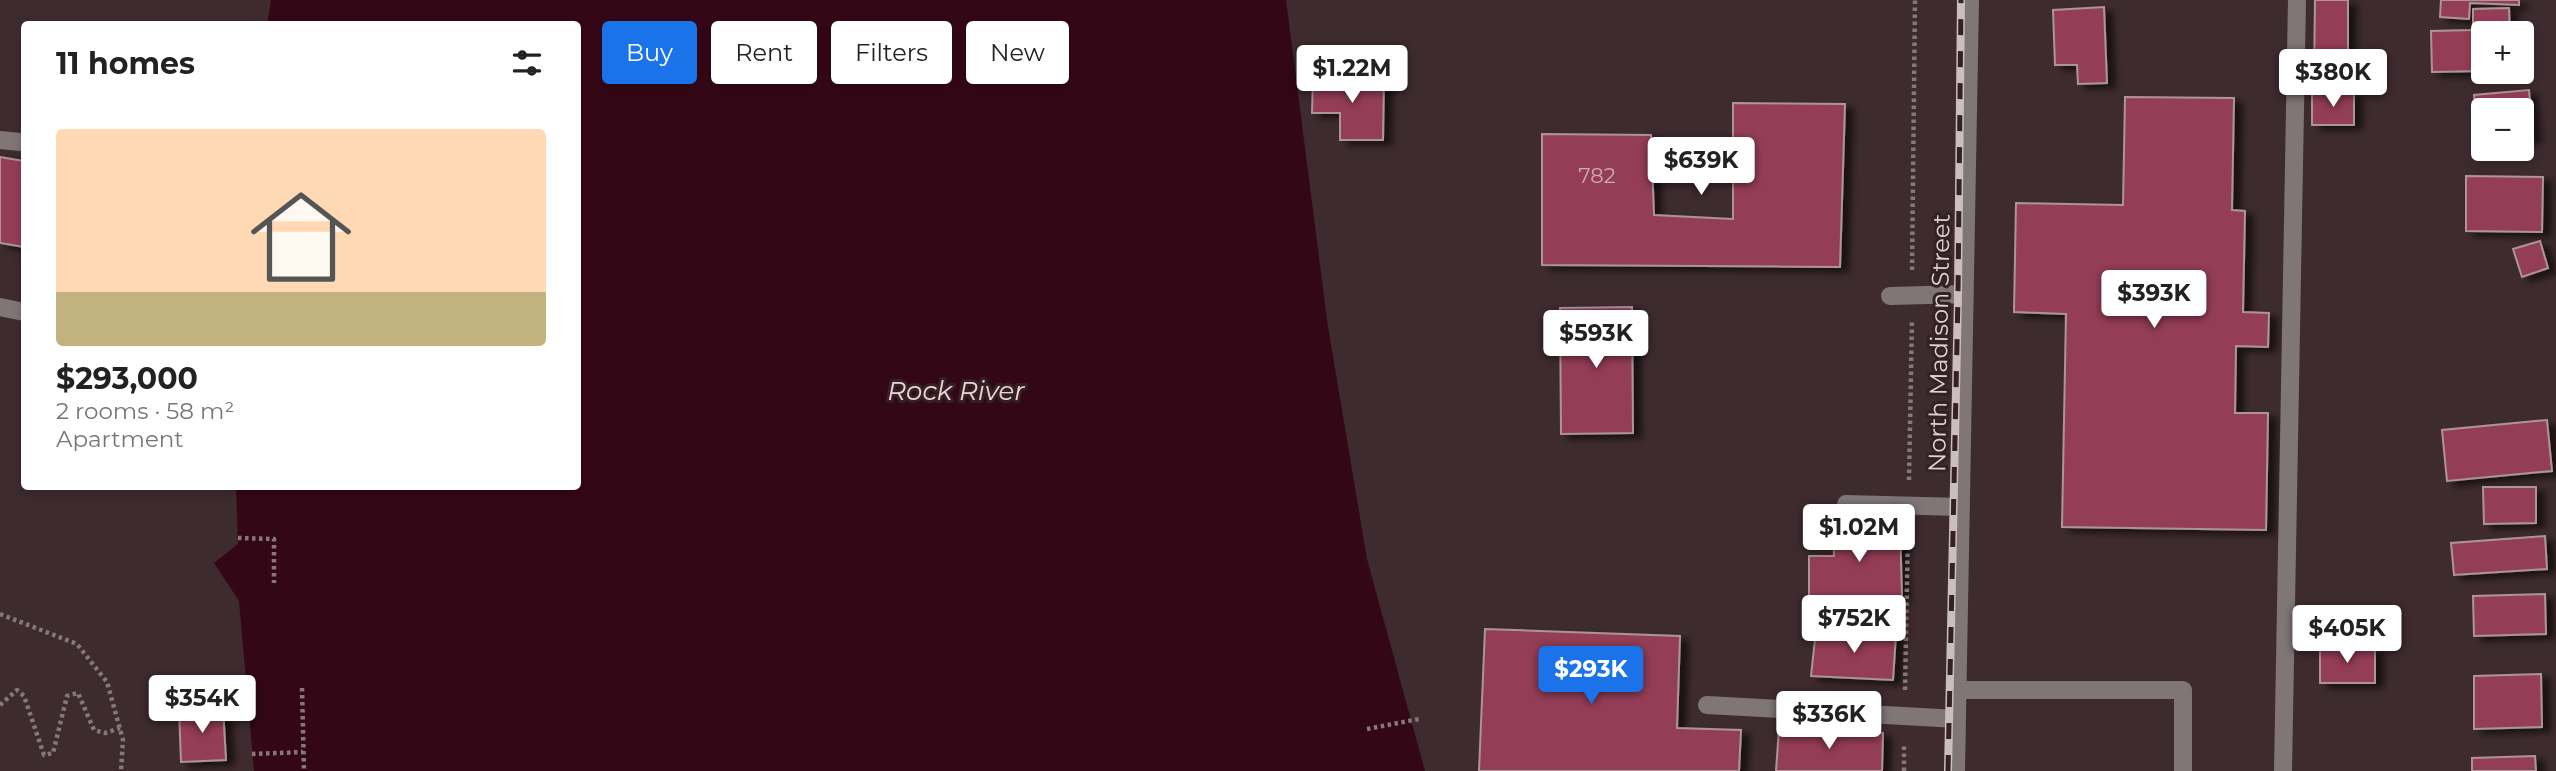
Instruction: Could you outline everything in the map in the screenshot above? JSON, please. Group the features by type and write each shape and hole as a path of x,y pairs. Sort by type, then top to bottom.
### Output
{"street":[{"name":"North Madison Street","path":"1956,771 1970,0"},
{"path":"2283,771 2297,0"},
{"path":"0,139 20,142"},
{"path":"1890,296 1965,294"},
{"path":"0,307 21,311"},
{"path":"1846,504 1961,507"},
{"path":"1957,690 2183,690 2183,771"},
{"path":"1707,705 1957,719"}],"path":[{"path":"1904,771 1915,0"},
{"path":"238,538 274,539 274,583"},
{"path":"0,614 76,644 107,682 120,729 121,771"},
{"path":"302,688 303,771"},
{"path":"0,705 17,690 24,696 44,755 53,753 66,696 72,693 78,693 93,730 105,733 120,729"},
{"path":"1367,729 1419,719"},
{"path":"252,754 303,752"}],"water":[{"name":"Rock River","path":"271,0 1286,0 1328,327 1367,559 1425,771 254,771 239,601 214,563 238,544 236,490 581,490 581,21 268,21"}],"building":[{"path":"2315,0 2348,0 2348,77 2314,77"},
{"path":"2441,0 2519,0 2519,5 2470,3 2469,19 2440,17"},
{"path":"2104,7 2107,83 2078,84 2077,65 2055,65 2053,10"},
{"path":"2509,8 2510,21 2473,21 2473,9"},
{"path":"2471,30 2471,71 2432,72 2431,31"},
{"path":"1313,77 1384,78 1383,140 1340,140 1340,113 1312,113"},
{"path":"2529,90 2530,98 2474,98 2474,95"},
{"path":"2312,93 2354,93 2354,125 2312,125"},
{"path":"2125,97 2234,98 2232,210 2245,211 2243,312 2269,313 2268,347 2236,346 2235,413 2268,413 2266,530 2062,527 2066,314 2014,312 2016,203 2123,205"},
{"path":"1733,103 1845,104 1840,267 1542,265 1542,134 1651,135 1654,215 1733,219"},
{"path":"0,157 21,160 21,246 0,243"},
{"path":"2466,176 2543,177 2542,232 2466,231"},
{"path":"2540,241 2548,268 2522,277 2513,249"},
{"path":"1632,307 1633,433 1561,434 1560,308"},
{"path":"2547,420 2552,471 2447,481 2442,430"},
{"path":"2483,487 2536,487 2536,523 2484,524"},
{"path":"1900,524 1902,597 1809,599 1809,556 1834,556 1833,525"},
{"path":"2545,536 2547,569 2454,575 2451,543"},
{"path":"2545,594 2546,634 2474,636 2473,596"},
{"path":"1485,629 1680,636 1677,728 1741,730 1739,771 1479,771"},
{"path":"1816,630 1896,634 1893,680 1811,676"},
{"path":"2320,647 2375,648 2375,683 2320,683"},
{"path":"2541,674 2542,727 2474,729 2474,676"},
{"path":"223,707 226,760 181,762 179,709"},
{"path":"1779,728 1883,733 1882,771 1776,771"},
{"path":"2535,756 2536,771 2472,771 2472,758"}],"railway":[{"path":"1948,771 1961,0"}]}
